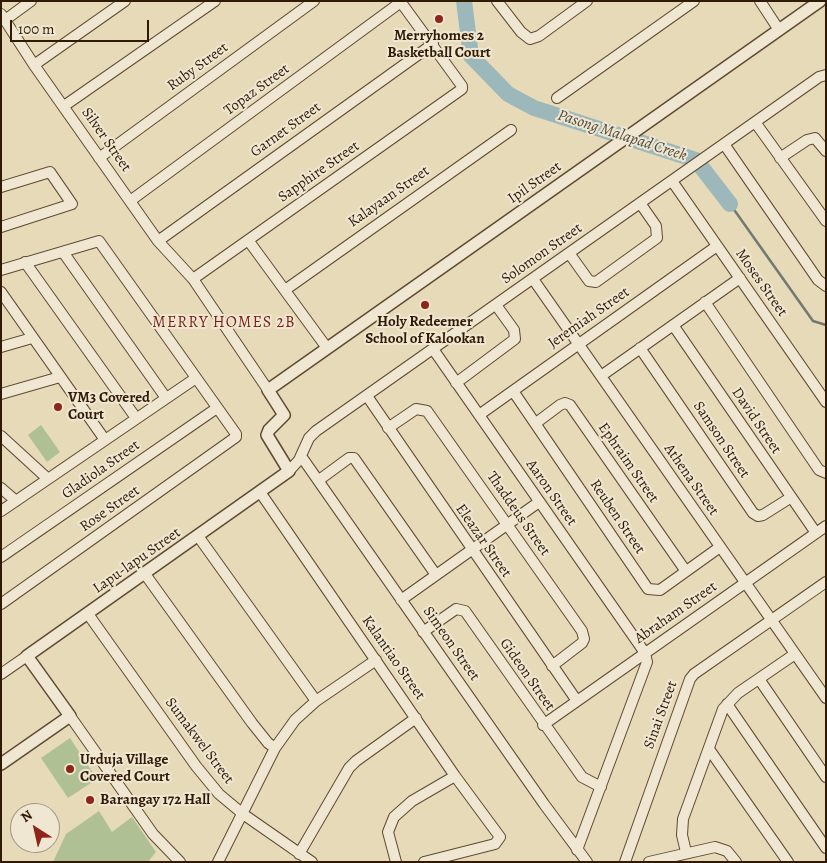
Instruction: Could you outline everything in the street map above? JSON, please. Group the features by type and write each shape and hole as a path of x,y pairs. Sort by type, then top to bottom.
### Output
{"street":[{"path":"3,17 31,1"},
{"path":"34,65 124,1"},
{"path":"64,106 215,1"},
{"name":"Ruby Street","path":"99,158 314,1"},
{"path":"497,1 521,32 530,39 539,36 587,1"},
{"path":"557,98 694,1"},
{"path":"760,1 779,30"},
{"name":"Ipil Street","path":"268,390 820,1"},
{"path":"400,2 433,44"},
{"name":"Topaz Street","path":"130,201 400,2"},
{"name":"Silver Street","path":"3,17 99,158 158,241 193,279 268,390"},
{"name":"Sapphire Street","path":"193,279 462,89 462,86 433,44"},
{"name":"Garnet Street","path":"158,241 433,44"},
{"name":"Solomon Street","path":"289,471 301,456 312,435 709,154 819,77 825,75"},
{"path":"755,122 826,222"},
{"name":"Kalayaan Street","path":"285,290 511,130"},
{"path":"780,158 807,140 815,138 826,151"},
{"path":"724,144 818,280 826,286"},
{"path":"1,187 50,172 72,204 1,227"},
{"name":"Moses Street","path":"672,181 826,402"},
{"path":"569,253 590,281 596,282 656,238 656,226 640,203"},
{"path":"248,240 327,348"},
{"path":"1,270 99,241 217,408"},
{"name":"Jeremiah Street","path":"479,415 717,246"},
{"path":"63,252 166,398"},
{"path":"25,262 136,418"},
{"path":"601,376 740,278"},
{"name":"Athena Street","path":"533,279 826,698"},
{"path":"1,292 6,307 32,338 105,440"},
{"path":"706,302 819,470 826,472"},
{"path":"456,382 515,339 514,330 496,304"},
{"name":"David Street","path":"673,325 790,498 816,533"},
{"path":"1,347 32,338"},
{"name":"Samson Street","path":"640,348 753,513 758,516 763,515 790,498"},
{"name":"Aaron Street","path":"433,349 645,653"},
{"path":"1,394 60,377"},
{"path":"1,511 196,378"},
{"path":"268,390 284,414 269,430 267,435 289,471"},
{"name":"Reuben Street","path":"513,391 648,589 660,590 685,570 720,547"},
{"name":"Eleazar Street","path":"367,396 471,550 577,701"},
{"name":"Ephraim Street","path":"536,423 560,405 565,403 570,406 685,570"},
{"name":"Rose Street","path":"1,604 236,437 217,408"},
{"name":"Gladiola Street","path":"1,557 217,408"},
{"name":"Thaddeus Street","path":"388,428 416,409 427,411 584,635 580,646 552,666"},
{"path":"1,436 48,478"},
{"name":"Simeon Street","path":"301,456 576,850 587,862"},
{"path":"319,480 349,458 354,458 436,575"},
{"name":"Lapu-lapu Street","path":"1,674 289,471"},
{"path":"1,488 16,501"},
{"name":"Kalantiao Street","path":"260,492 455,776 500,837 499,841 424,862"},
{"path":"401,600 539,502"},
{"name":"Abraham Street","path":"543,725 826,526"},
{"path":"198,536 316,701"},
{"path":"145,574 252,723 268,743 276,748"},
{"name":"Sinai Street","path":"625,862 690,679 694,674 826,582"},
{"name":"Gideon Street","path":"423,632 456,609 465,611 543,725 582,777 601,787"},
{"name":"Sumakwel Street","path":"88,614 196,766 219,794 243,814 312,862"},
{"path":"576,850 647,662 645,653"},
{"path":"686,852 682,828 683,819 727,704 795,654"},
{"path":"27,656 153,834 180,862"},
{"path":"218,862 276,748 295,720 316,701 376,660"},
{"path":"759,679 826,777"},
{"path":"727,704 826,848"},
{"path":"1,764 70,716"},
{"path":"299,854 349,768 416,718"},
{"path":"709,749 788,862"},
{"path":"396,862 388,832 394,817 412,801 455,776"},
{"path":"649,862 707,848 722,848 736,862"}],"green space":[{"path":"41,425 60,452 47,462 28,435"},
{"name":"Urduja Village Covered Court","path":"70,738 97,779 68,798 41,758"},
{"path":"99,811 112,832 132,817 156,852 148,862 53,862 57,853 60,853 60,847 66,834"}],"waterway":[{"name":"Pasong Malapad Creek","path":"464,1 471,56 508,94 534,108 696,160 730,204"},
{"name":"Pasong Malapad Creek","path":"730,204 813,321 826,325"}],"place":[{"name":"Merryhomes 2 Basketball Court","path":"439,19"},
{"name":"Holy Redeemer School of Kalookan","path":"425,305"},
{"name":"VM3 Covered Court","path":"58,407"},
{"name":"Urduja Village Covered Court","path":"70,769"},
{"name":"Barangay 172 Hall","path":"90,800"}],"district":[{"name":"MERRY HOMES 2B","path":"224,323"}]}
